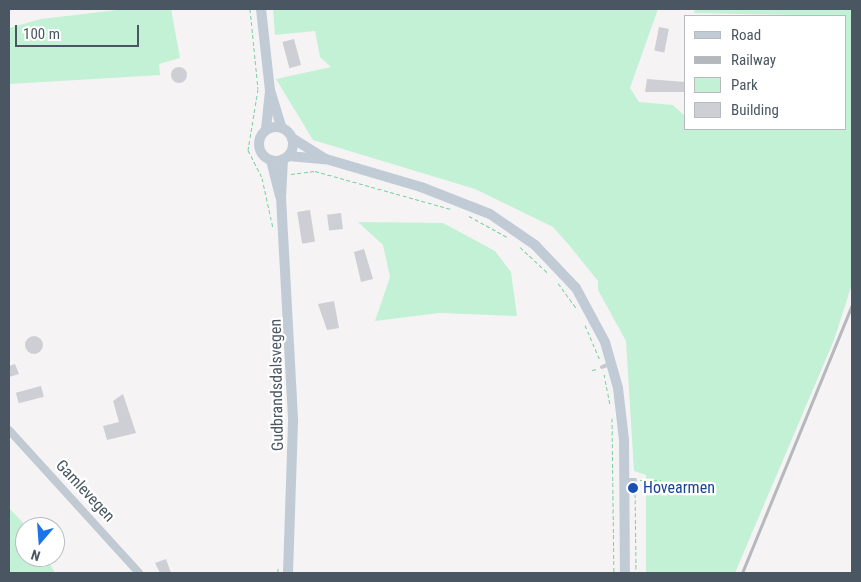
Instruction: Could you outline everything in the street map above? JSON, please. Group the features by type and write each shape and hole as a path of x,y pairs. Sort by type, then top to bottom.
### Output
{"main road":[{"path":"261,9 270,90 280,127 292,138 326,159 456,199 520,232 576,288 597,324 613,364 622,412 630,480 625,573"},
{"path":"270,90 266,129 258,144 271,160 286,158 326,159"},
{"path":"266,129 280,127"},
{"path":"286,158 292,138"},
{"name":"Gudbrandsdalsvegen","path":"281,197 286,158"},
{"name":"Gudbrandsdalsvegen","path":"271,160 281,197 292,350 288,573"}],"street":[{"name":"Gamlevegen","path":"9,430 139,573"}],"lane":[{"path":"602,367 613,364"}],"path":[{"path":"250,9 258,89 248,150 267,194 273,231"},
{"path":"287,175 315,171 457,212"},
{"path":"466,214 514,242 550,275"},
{"path":"557,282 580,314"},
{"path":"584,323 602,367 611,412 614,573"},
{"path":"636,573 630,480 661,480"},
{"path":"278,573 279,558"}],"green space":[{"path":"126,9 171,9 180,58 159,64 160,75 9,84 9,28 41,19"},
{"path":"273,9 658,9 630,88 639,102 673,105 684,115 684,130 846,130 846,15 694,13 695,9 852,9 852,284 834,340 735,573 646,573 646,475 634,471 626,341 598,290 598,281 569,245 553,227 475,189 313,140 276,79 331,67 320,57 315,31 275,35"},
{"path":"358,222 443,223 495,251 511,272 517,316 439,313 375,321 390,277 383,245"},
{"path":"9,508 18,517 15,517 15,567 52,567 55,573 9,573"}],"building":[{"path":"659,27 669,29 664,52 654,51"},
{"path":"294,39 301,65 289,68 282,42"},
{"path":"176,67 182,67 187,72 185,81 176,83 171,78 171,72"},
{"path":"647,79 684,82 684,92 645,92"},
{"path":"310,210 315,242 302,244 297,212"},
{"path":"341,213 343,229 329,231 327,215"},
{"path":"364,249 373,279 361,282 354,252"},
{"path":"334,301 339,328 327,330 318,304"},
{"path":"34,336 40,339 43,345 40,351 34,354 28,351 25,345 28,339"},
{"path":"15,364 19,374 9,377 9,366"},
{"path":"41,386 44,397 19,403 16,393"},
{"path":"123,394 136,433 107,440 103,426 119,422 113,401"},
{"path":"166,559 171,573 160,573 155,563"}],"railway":[{"path":"742,573 852,305"}],"place":[{"name":"Hovearmen","path":"633,488"}]}
